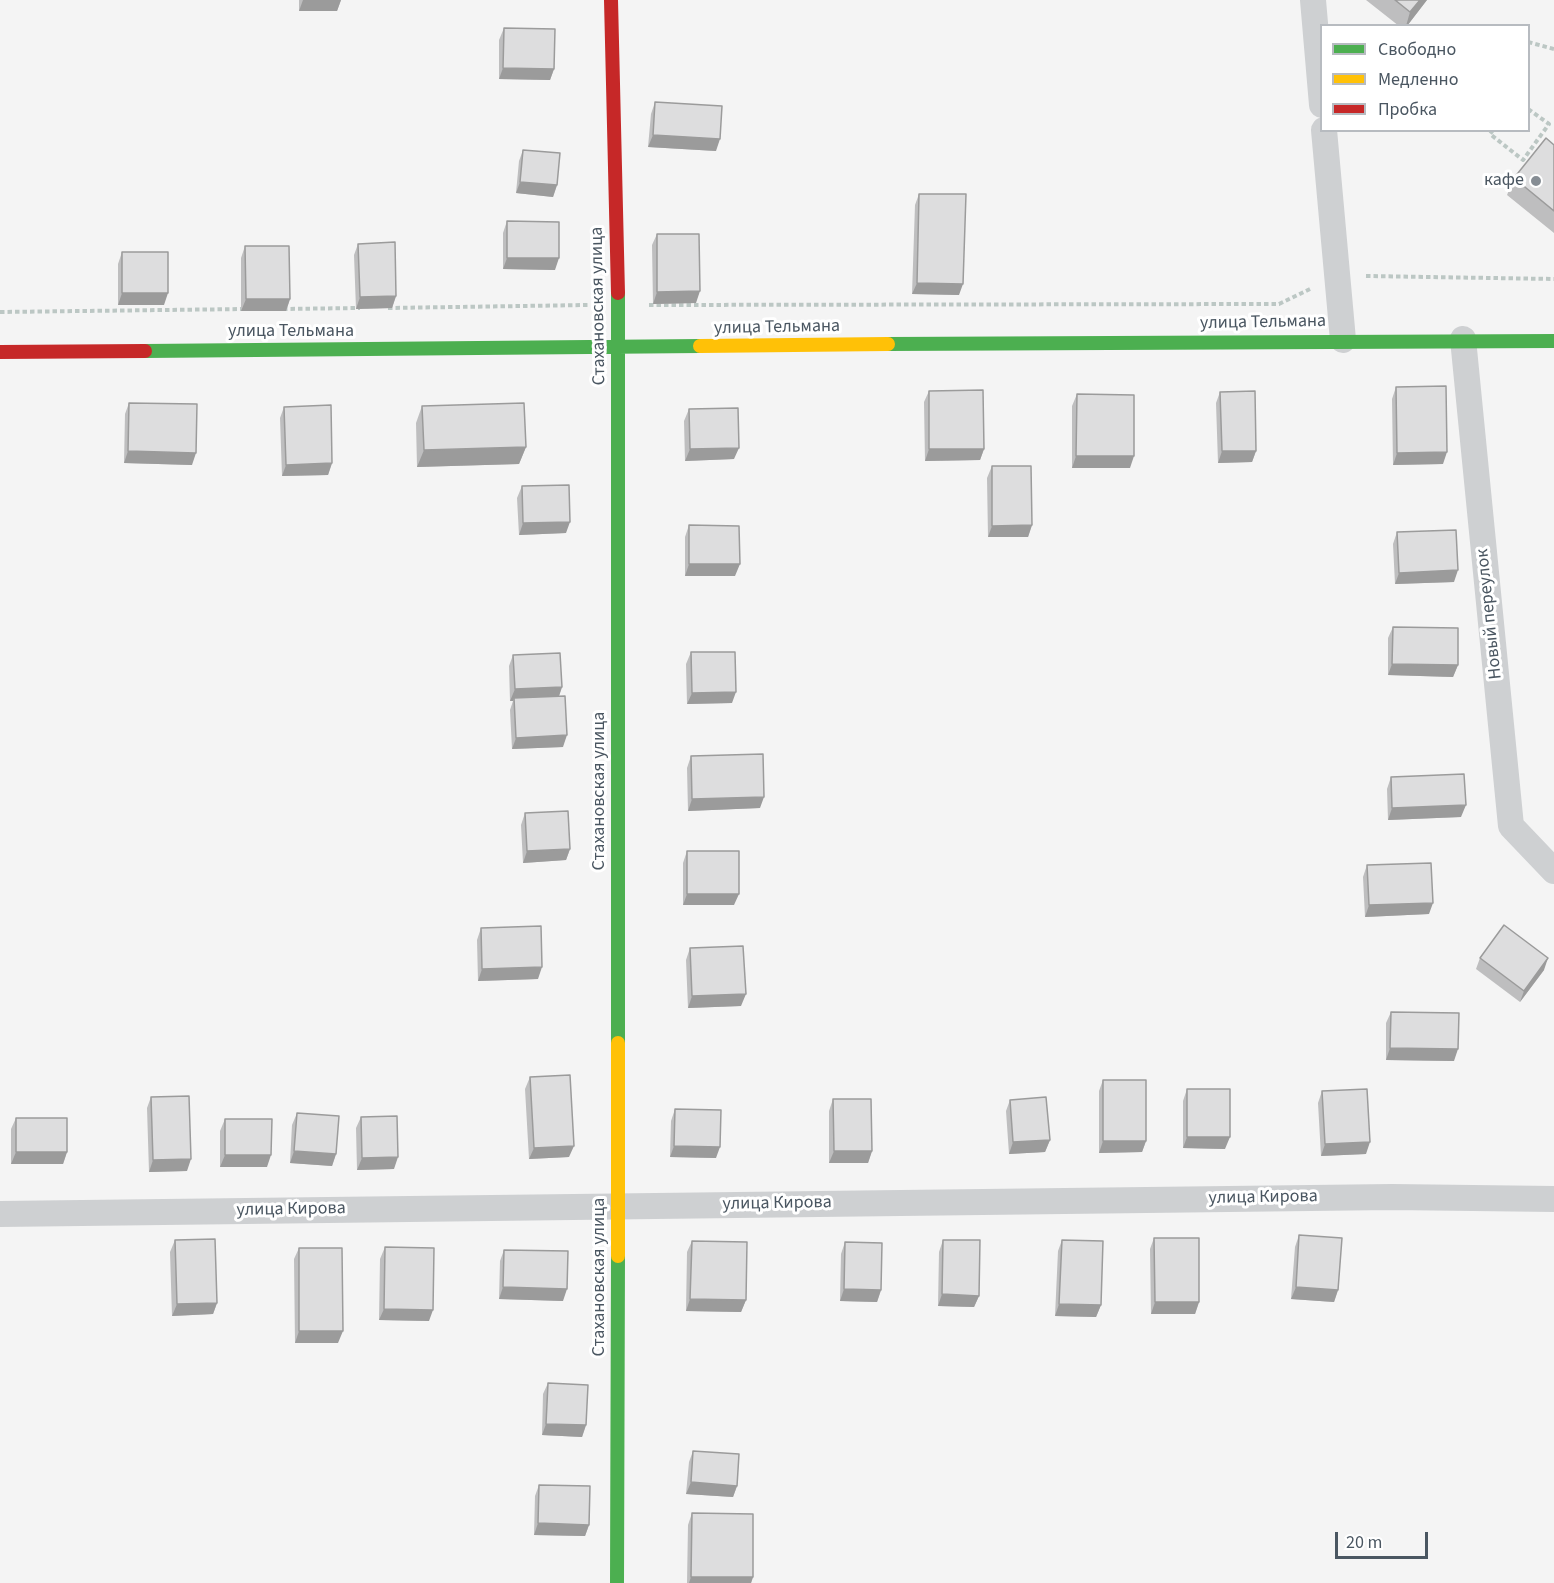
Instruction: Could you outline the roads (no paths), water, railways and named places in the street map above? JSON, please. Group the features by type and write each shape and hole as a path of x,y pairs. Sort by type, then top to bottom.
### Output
{"street":[{"name":"Стахановская улица","path":"611,0 619,347 617,1583"},
{"path":"1313,0 1320,82"},
{"path":"1324,132 1343,340"},
{"name":"улица Тельмана","path":"0,352 1463,339 1554,341"},
{"name":"Новый переулок","path":"1463,339 1510,826 1554,871"},
{"name":"улица Кирова","path":"0,1214 1392,1197 1554,1198"}],"place":[{"name":"кафе","path":"1536,181"}]}
